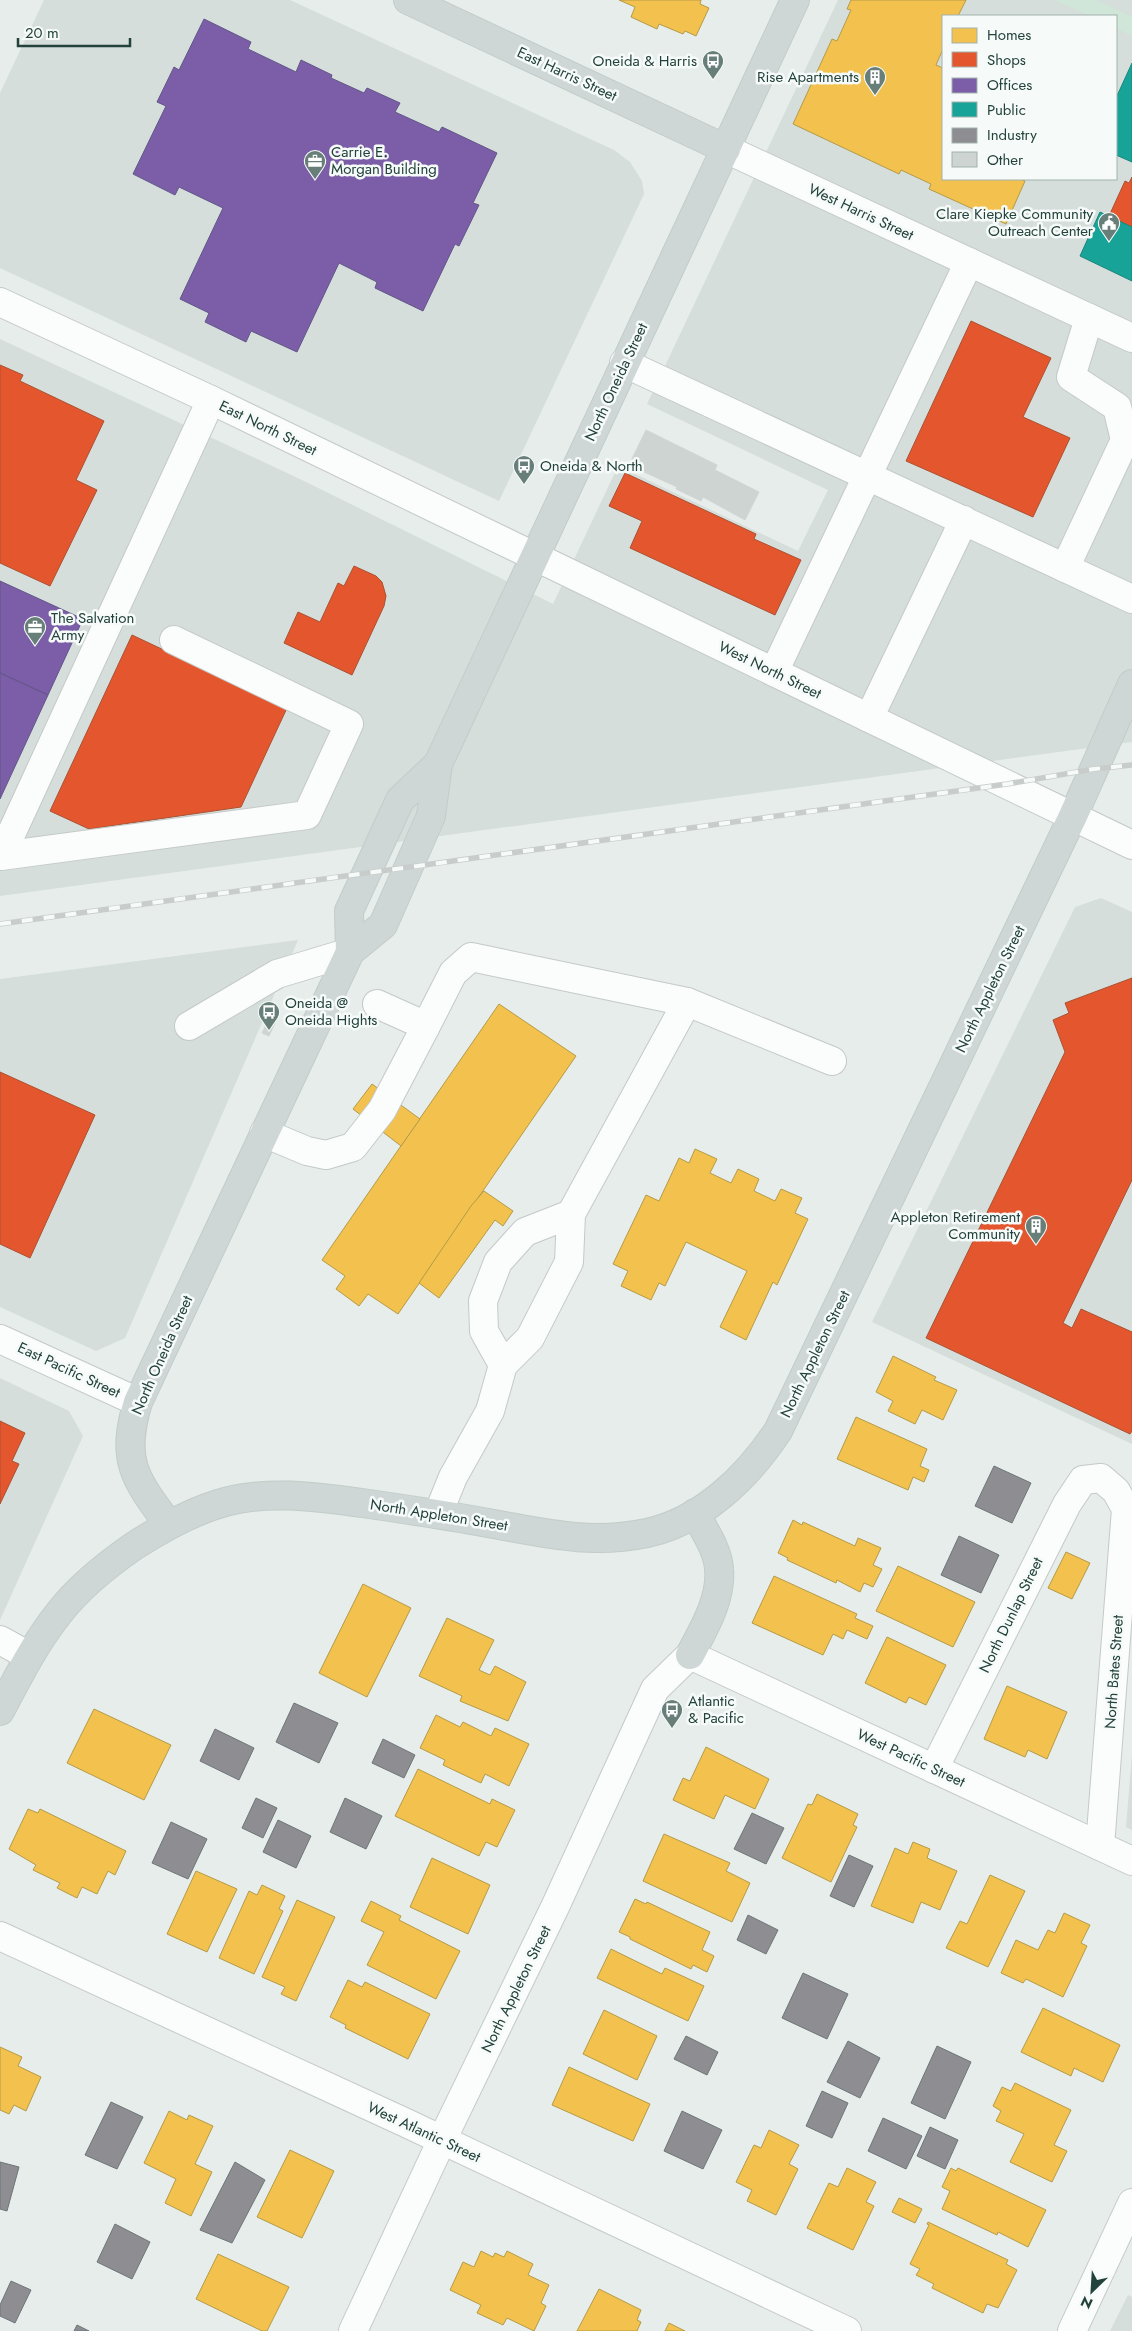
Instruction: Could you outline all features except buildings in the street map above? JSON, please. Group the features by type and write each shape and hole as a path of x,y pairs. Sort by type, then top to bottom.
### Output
{"main road":[{"name":"East Harris Street","path":"408,0 726,149"},
{"name":"North Oneida Street","path":"169,1525 143,1491 136,1477 131,1457 130,1431 138,1402 350,952 383,925 432,816 438,764 624,362 795,0"},
{"name":"North Appleton Street","path":"169,1525 225,1502 259,1496 317,1498 438,1514 570,1538 597,1539 650,1532 695,1513 714,1501 762,1455 778,1431 1073,816 1132,684"},
{"name":"North Oneida Street","path":"350,952 349,912 400,800 438,764"},
{"path":"690,1655 708,1619 719,1586 720,1568 695,1513"},
{"path":"0,1711 29,1656 60,1612 112,1561 169,1525"}],"street":[{"name":"West Harris Street","path":"726,149 1132,338"},
{"path":"774,672 969,262"},
{"name":"East North Street","path":"0,302 211,400 534,556"},
{"path":"1065,568 1125,440 1117,407 1071,377 1089,318"},
{"path":"624,362 1132,599"},
{"path":"174,640 349,724 308,815 1,856 211,400"},
{"path":"869,718 964,520"},
{"name":"West North Street","path":"534,556 1132,845"},
{"path":"189,1026 277,974 350,952"},
{"path":"264,1133 306,1151 326,1155 353,1148 382,1110 453,973 471,957 687,1002 832,1060"},
{"path":"438,1514 453,1477 490,1411 503,1365 530,1338 569,1262 571,1214 687,1002"},
{"path":"377,1004 426,1026"},
{"path":"503,1365 484,1331 483,1301 498,1262 525,1232 571,1214"},
{"name":"East Pacific Street","path":"0,1339 138,1402"},
{"name":"North Dunlap Street","path":"934,1769 1067,1504 1083,1480 1101,1478"},
{"name":"North Bates Street","path":"1100,1846 1126,1509 1116,1491 1101,1478"},
{"path":"0,1640 29,1656"},
{"name":"West Pacific Street","path":"690,1655 1132,1861"},
{"name":"North Appleton Street","path":"353,2331 442,2140 555,1907 654,1689 690,1655"},
{"name":"West Atlantic Street","path":"0,1936 442,2140 847,2331"},
{"path":"1072,2331 1132,2203"}],"shaded area":[{"path":"44,0 290,0 614,150 630,162 642,181 644,194 499,501 0,268 0,93"},
{"path":"838,0 1132,0 1132,742 0,896 0,339 302,480 553,604 618,466 798,551 828,490 647,404"},
{"path":"1101,898 1132,912 1132,1444 872,1322 1075,907"},
{"path":"298,940 125,1338 96,1351 0,1307 0,979"},
{"path":"0,1378 69,1411 83,1436 0,1620"},
{"path":"1132,1755 1132,1830 1126,1827"},
{"path":"1128,2295 1132,2297 1132,2331 1110,2331"}],"green space":[{"path":"1054,0 1096,0 1132,17 1132,36 1117,28 1117,15 1088,15"}],"railway":[{"path":"0,924 1132,765"}],"place":[{"name":"Oneida & Harris","path":"713,80"},
{"name":"Rise Apartments","path":"875,96"},
{"name":"Carrie E. Morgan Building","path":"315,180"},
{"name":"Clare Kiepke Community Outreach Center","path":"1109,242"},
{"name":"Oneida & North","path":"524,485"},
{"name":"The Salvation Army","path":"35,646"},
{"name":"Oneida @ Oneida Hights","path":"269,1031"},
{"name":"Appleton Retirement Community","path":"1036,1245"},
{"name":"Atlantic & Pacific","path":"672,1729"}]}
